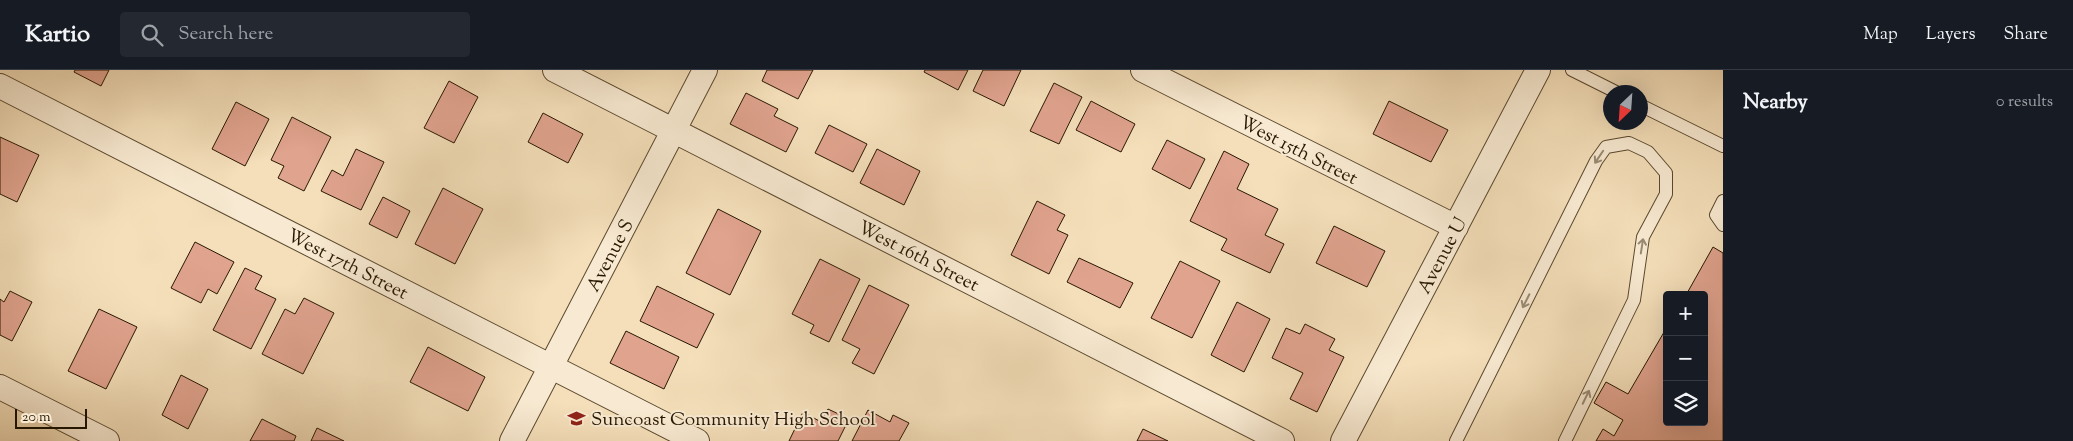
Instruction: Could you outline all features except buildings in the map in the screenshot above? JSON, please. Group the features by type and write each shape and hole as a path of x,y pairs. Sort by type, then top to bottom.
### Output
{"street":[{"name":"West 16th Street","path":"555,70 1282,441"},
{"name":"Avenue S","path":"512,441 705,70"},
{"name":"West 15th Street","path":"1143,70 1456,227"},
{"name":"Avenue U","path":"1343,441 1538,70"},
{"name":"West 17th Street","path":"0,86 697,441"},
{"path":"0,387 107,441"}],"lane":[{"path":"1572,70 1603,86"},
{"path":"1648,109 1723,146"},
{"path":"1456,441 1596,161 1606,146 1629,143 1648,152 1666,173 1666,194 1643,237 1634,300 1565,441"},
{"path":"1723,201 1716,215 1723,225"}],"place":[{"name":"Suncoast Community High School","path":"577,418"}]}
